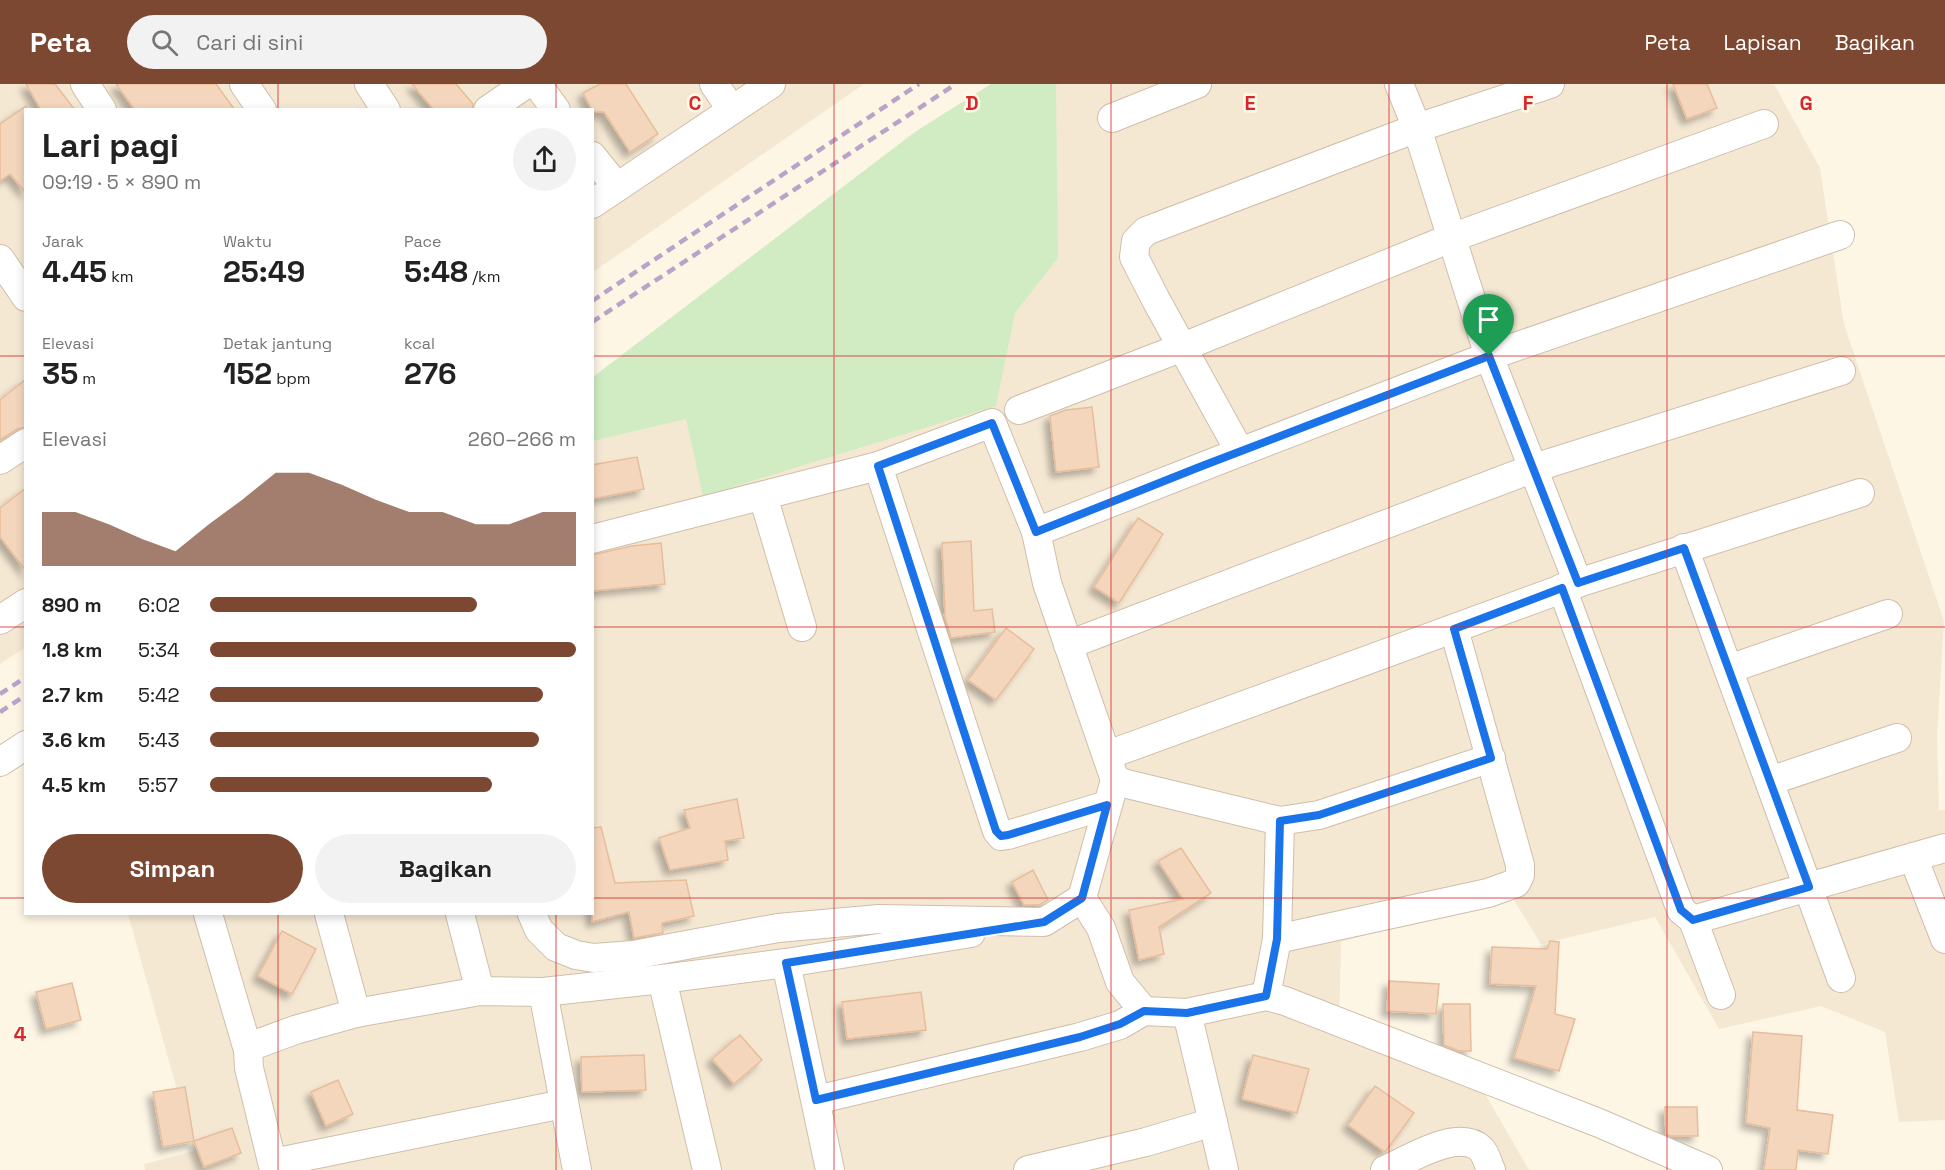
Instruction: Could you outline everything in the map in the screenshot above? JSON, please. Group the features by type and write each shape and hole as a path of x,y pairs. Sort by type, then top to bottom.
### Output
{"street":[{"path":"85,84 101,108"},
{"path":"243,84 261,108"},
{"path":"369,84 385,108"},
{"path":"491,108 526,84"},
{"path":"537,84 555,108"},
{"path":"714,84 732,110"},
{"path":"594,203 771,84"},
{"path":"1112,118 1197,84"},
{"path":"1399,84 1417,128 1489,356 1534,468 1570,585 1681,910 1693,920 1720,995"},
{"path":"1240,452 1134,256 1136,241 1146,231 1417,128 1550,84"},
{"path":"1018,410 1183,347 1451,238 1764,123"},
{"path":"594,159 616,187"},
{"path":"1036,532 1489,356 1840,235"},
{"path":"0,259 24,294"},
{"path":"1068,645 1534,468 1841,371"},
{"path":"248,1050 257,1044 286,1033 356,1013 480,991 543,992 786,963 1044,922 1082,898 1110,780 1047,583 1036,532 992,423 878,466 594,538"},
{"path":"0,460 24,444"},
{"path":"878,466 996,831 1001,836 1008,835 1110,780 1454,629 1570,585 1860,493"},
{"path":"763,496 802,627"},
{"path":"1684,548 1841,978"},
{"path":"0,620 24,604"},
{"path":"1729,669 1888,614"},
{"path":"1277,939 1488,893 1516,883 1520,875 1520,865 1454,629"},
{"path":"1770,781 1897,738"},
{"path":"0,762 24,746"},
{"path":"1110,780 1280,821 1319,815 1491,758"},
{"path":"1266,996 1277,939 1280,821"},
{"path":"1693,920 1945,848"},
{"path":"1913,857 1945,939"},
{"path":"1082,898 1101,928 1120,982 1144,1011"},
{"path":"208,915 248,1050 249,1068 274,1166 563,1104"},
{"path":"329,915 356,1013"},
{"path":"460,915 480,991"},
{"path":"532,915 539,930 556,947 576,955 594,958 633,954 778,928 879,920 1044,922"},
{"path":"786,963 830,1170"},
{"path":"662,979 707,1170"},
{"path":"543,992 563,1104 578,1170"},
{"path":"816,1100 1080,1037 1120,1024 1144,1011 1187,1013 1266,996 1588,1119 1708,1170"},
{"path":"1187,1013 1224,1170"},
{"path":"1028,1170 1146,1142 1213,1122"},
{"path":"1385,1170 1449,1142 1467,1140 1483,1150 1491,1170"}],"shaded area":[{"path":"0,84 864,84 594,271 594,108 24,108 24,648 0,664"},
{"path":"991,84 1774,84 1820,168 1844,324 1944,621 1937,736 1939,810 1945,810 1945,1120 1899,1122 1885,1032 1821,1006 1719,1029 1655,917 1541,944 1510,894 1341,942 1339,1032 1481,1087 1529,1170 145,1170 144,1164 194,1151 128,915 594,915 594,376 915,132"}],"green space":[{"path":"991,84 1057,84 1058,258 1015,313 996,406 703,496 686,419 594,441 594,376 915,132"}],"building":[{"path":"26,84 55,84 73,108 40,108"},
{"path":"116,84 216,84 234,108 134,108"},
{"path":"412,84 456,84 473,104 472,108 432,108"},
{"path":"600,84 626,84 658,134 630,152 604,112 594,112 594,108 591,108 583,93"},
{"path":"1673,84 1707,84 1717,108 1687,119"},
{"path":"26,106 24,108 24,191 10,174 0,181 0,124"},
{"path":"24,381 24,427 17,429 0,440 0,400"},
{"path":"1092,407 1099,467 1056,472 1050,416 1066,410"},
{"path":"637,457 644,489 594,499 594,465"},
{"path":"24,490 24,568 0,537 0,508"},
{"path":"1138,518 1163,534 1119,603 1094,587"},
{"path":"971,541 974,611 992,609 995,632 951,638 944,614 942,543"},
{"path":"661,543 665,584 594,591 594,555 632,546"},
{"path":"1006,628 1034,649 996,700 968,680"},
{"path":"737,799 744,838 725,841 728,860 670,870 659,838 690,828 684,810"},
{"path":"601,827 615,883 686,880 694,916 662,923 663,933 634,938 629,912 592,922 592,915 594,915 594,828"},
{"path":"1181,848 1211,893 1159,927 1164,954 1139,960 1129,910 1183,899 1158,861"},
{"path":"1033,870 1048,900 1039,905 1024,905 1012,882"},
{"path":"282,931 316,949 292,994 258,976"},
{"path":"1550,941 1559,942 1555,1014 1575,1019 1559,1071 1514,1058 1536,986 1490,984 1492,947 1547,949"},
{"path":"1389,981 1439,984 1436,1014 1387,1011"},
{"path":"72,983 81,1020 46,1029 36,992"},
{"path":"921,992 926,1030 847,1039 842,1002"},
{"path":"1443,1004 1470,1004 1471,1051 1459,1051 1444,1045"},
{"path":"1753,1032 1802,1036 1797,1110 1833,1115 1828,1154 1798,1150 1796,1170 1764,1170 1770,1128 1746,1123"},
{"path":"740,1035 762,1060 734,1084 712,1059"},
{"path":"644,1055 646,1090 582,1092 581,1057"},
{"path":"1253,1055 1309,1069 1297,1113 1242,1099"},
{"path":"338,1080 353,1114 326,1126 311,1092"},
{"path":"1375,1086 1414,1113 1385,1152 1348,1125"},
{"path":"185,1087 194,1141 163,1147 153,1092"},
{"path":"1665,1107 1697,1107 1698,1136 1666,1134"},
{"path":"232,1128 241,1153 204,1167 194,1141"}],"railway":[{"path":"594,300 919,84"},
{"path":"594,321 956,84"},
{"path":"0,694 24,678"},
{"path":"0,712 24,696"}],"route":[{"path":"1489,356 1578,583 1684,548 1809,887 1693,920 1681,910 1562,588 1454,629 1491,758 1319,815 1280,821 1277,939 1266,996 1230,1006 1187,1013 1144,1011 1120,1024 1080,1037 816,1100 786,963 1044,922 1082,898 1107,805 1008,835 1001,836 996,831 878,466 992,423 1036,532 1489,356"}]}
